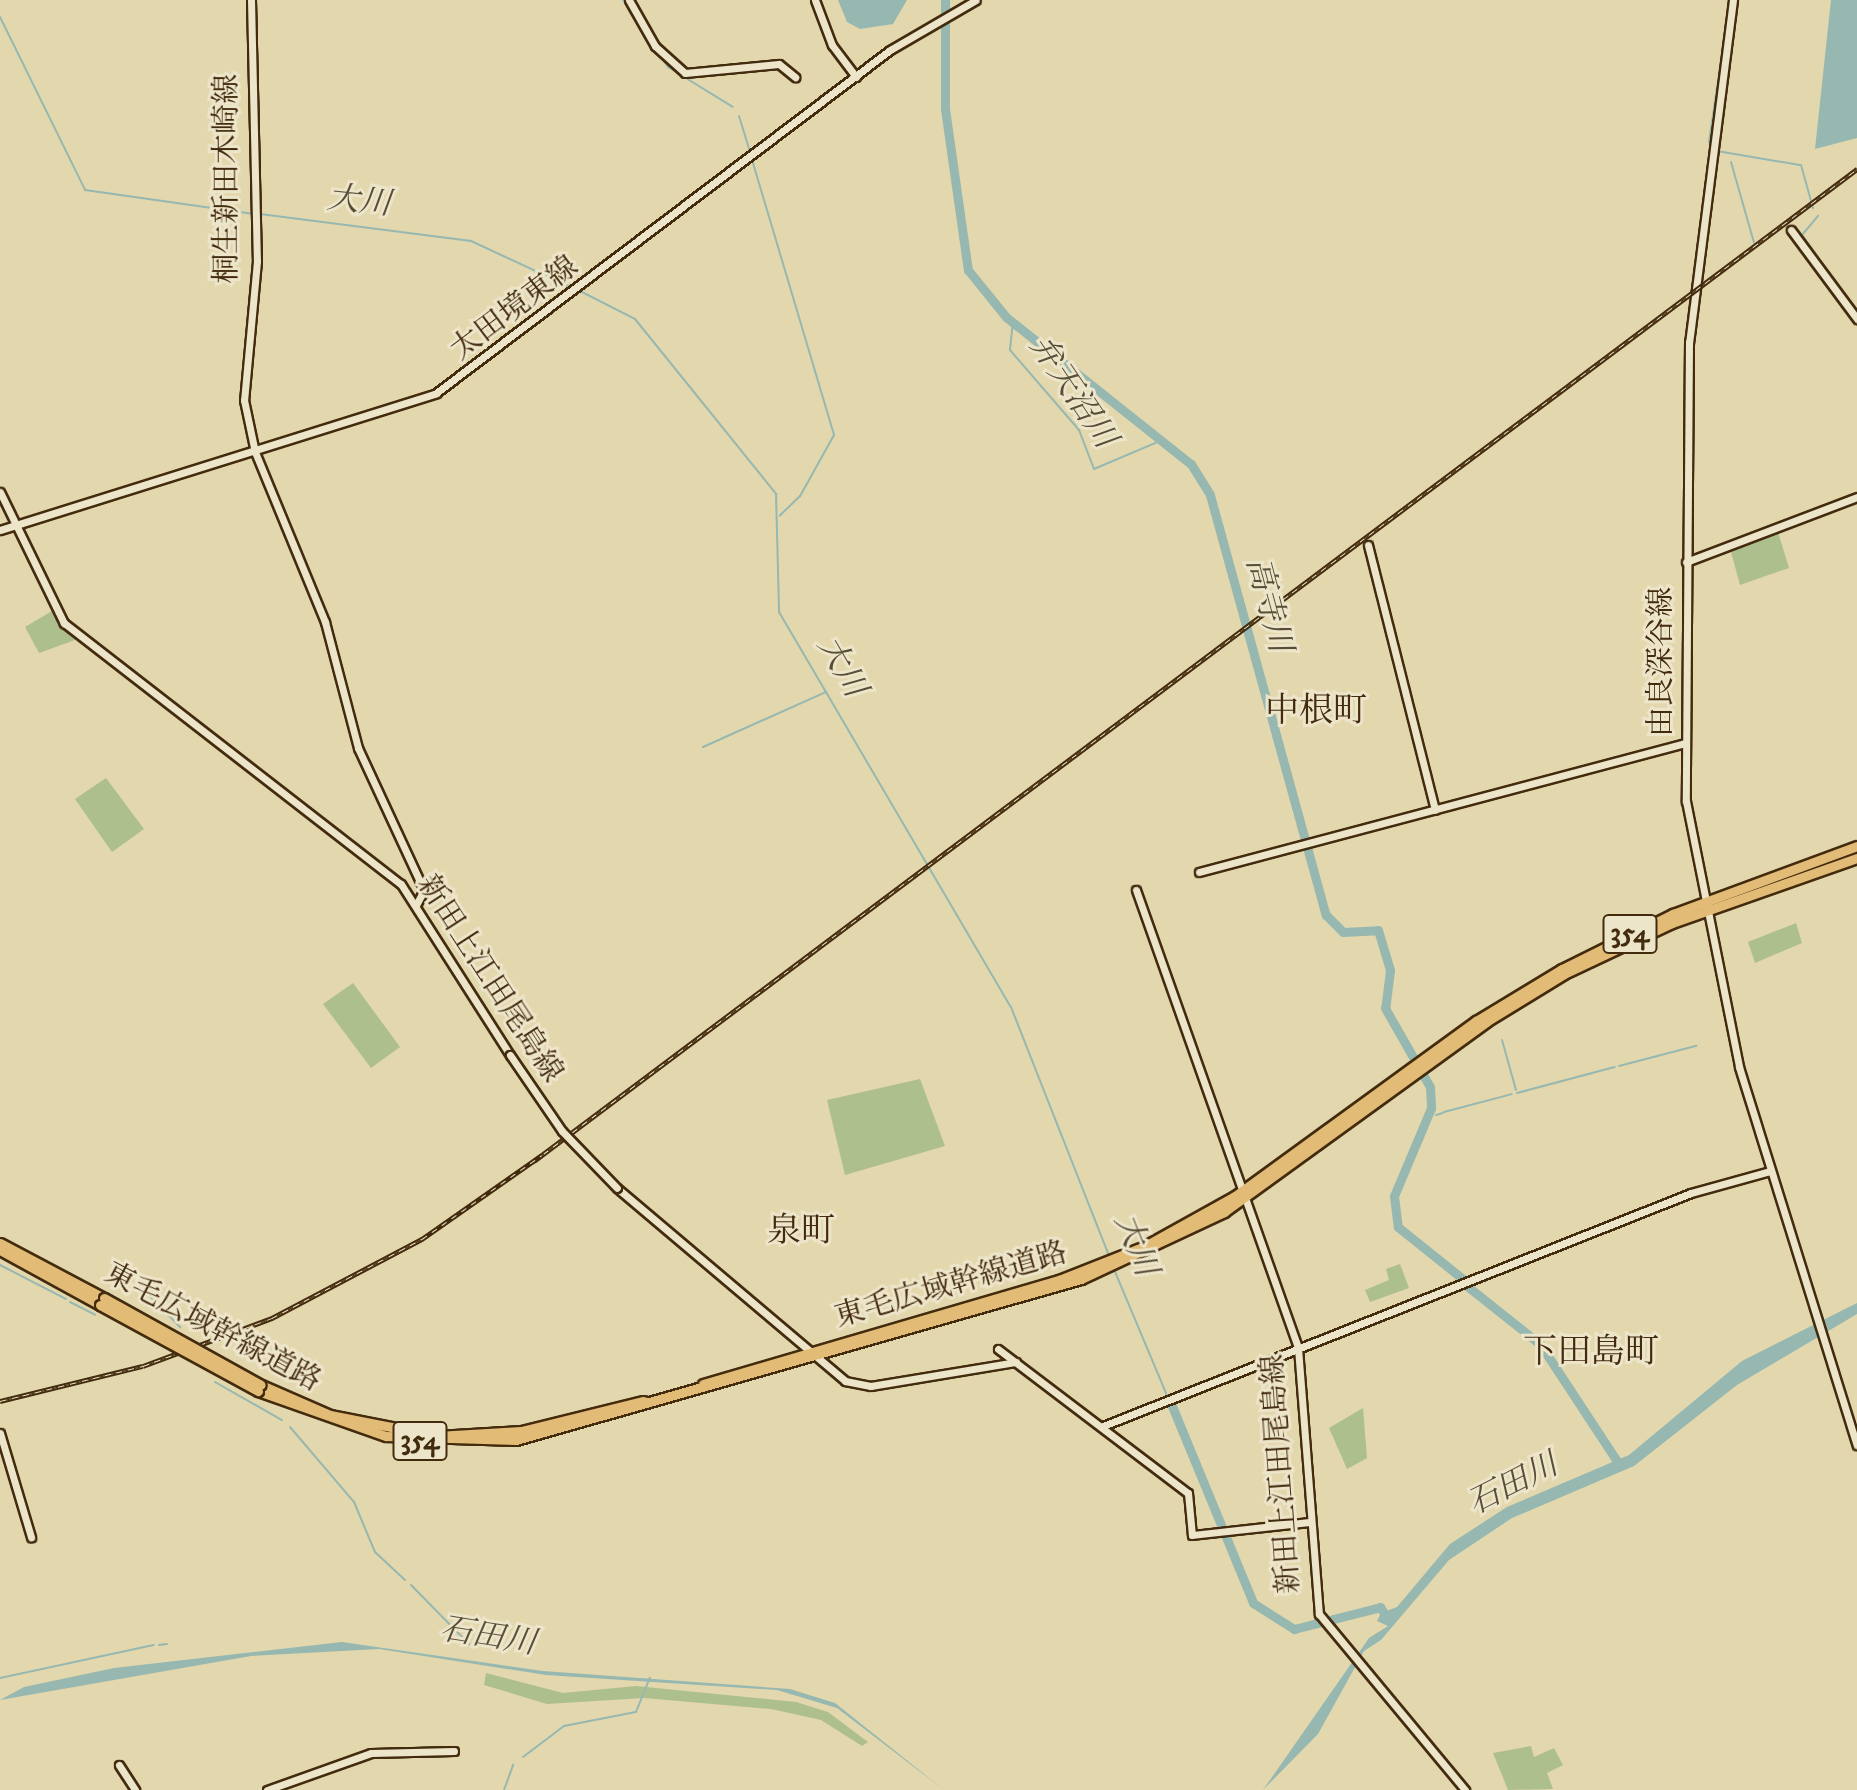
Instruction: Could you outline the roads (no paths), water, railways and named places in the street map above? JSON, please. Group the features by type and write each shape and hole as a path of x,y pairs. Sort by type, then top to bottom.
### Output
{"highway":[{"name":"東毛広域幹線道路","path":"0,1243 260,1388 354,1429 438,1443 516,1440 620,1414 1118,1261 1246,1194 1420,1066 1562,969 1857,846"},
{"name":"東毛広域幹線道路","path":"1708,907 1857,858"},
{"name":"東毛広域幹線道路","path":"0,1250 102,1302"},
{"name":"東毛広域幹線道路","path":"260,1388 330,1415 426,1435 507,1433 585,1417 812,1355"},
{"path":"585,1417 620,1414"}],"main road":[{"name":"桐生新田木崎線","path":"251,0 257,213 241,382 255,452 311,581 358,748 424,890 416,905"},
{"path":"629,0 655,46 685,73 779,64 795,77"},
{"path":"815,0 832,45 856,77"},
{"name":"太田境東線","path":"0,530 436,393 582,289 856,77 976,0"},
{"name":"由良深谷線","path":"1733,0 1693,272 1686,562 1686,801 1739,1067 1857,1445"},
{"path":"1791,230 1857,319"},
{"name":"新田上江田尾島線","path":"0,492 64,623 388,873 416,905 510,1055 562,1131 617,1188 812,1355 858,1386 1016,1362"},
{"path":"1686,562 1857,497"},
{"path":"1368,545 1435,810"},
{"path":"1199,872 1685,743"},
{"name":"新田上江田尾島線","path":"1136,890 1298,1348 1310,1522 1322,1618 1349,1656 1465,1790"},
{"path":"1103,1426 1691,1193 1770,1171"},
{"path":"984,1368 997,1361 998,1349 1188,1493 1188,1532 1212,1534 1229,1528 1310,1522"},
{"path":"0,1433 31,1537"},
{"path":"267,1790 371,1753 454,1751"},
{"path":"119,1765 135,1790"}],"water":[{"path":"838,0 907,0 893,24 860,29 847,22"},
{"path":"1831,0 1857,0 1857,138 1815,149"},
{"path":"1857,1303 1857,1314 1737,1385 1634,1466 1512,1518 1449,1560 1381,1640 1364,1651 1318,1734 1263,1790 1369,1638 1388,1626 1377,1621 1381,1613 1397,1607 1450,1544 1507,1507 1629,1455 1742,1361"},
{"path":"342,1642 543,1671 790,1689 835,1703 944,1790 837,1708 777,1690 546,1675 379,1649 251,1656 0,1700 24,1687 114,1668"}],"waterway":[{"path":"623,0 668,67 733,107"},
{"name":"高寺川","path":"945,0 945,109 968,270 1006,317 1191,464 1210,495 1326,915 1343,932 1378,930 1390,970 1385,1008 1430,1087 1431,1108 1394,1196 1398,1227 1463,1279"},
{"name":"大川","path":"0,17 85,190 254,214"},
{"path":"1709,142 1724,41"},
{"path":"739,116 750,153"},
{"path":"1717,151 1800,165"},
{"path":"1731,162 1754,243"},
{"path":"753,163 834,435 800,496 780,515"},
{"path":"1801,165 1813,208"},
{"name":"大川","path":"260,214 471,241 570,287"},
{"path":"1814,252 1802,235 1818,216"},
{"path":"1830,275 1857,311"},
{"name":"大川","path":"576,289 635,319 776,494 779,612 1011,1007 1110,1258"},
{"name":"弁天沼川","path":"1013,321 1010,350 1079,430 1094,469 1160,441"},
{"path":"703,747 826,692"},
{"path":"1502,1040 1516,1090"},
{"path":"1619,1066 1696,1046"},
{"path":"1517,1093 1615,1067"},
{"path":"1444,1112 1512,1094"},
{"path":"1436,1115 1443,1113"},
{"path":"0,1265 66,1299"},
{"name":"大川","path":"1113,1267 1168,1398"},
{"name":"高寺川","path":"1467,1286 1540,1344 1620,1466"},
{"path":"149,1295 180,1327"},
{"path":"70,1302 95,1315"},
{"path":"215,1382 282,1420"},
{"name":"大川","path":"1172,1406 1253,1603 1294,1629 1380,1607 1389,1621"},
{"path":"290,1427 354,1502 375,1552 405,1580"},
{"name":"石田川","path":"411,1585 469,1644"},
{"path":"159,1645 167,1644"},
{"path":"0,1678 154,1645"},
{"path":"523,1757 564,1726 636,1712 650,1678"},
{"path":"504,1790 513,1765"}],"railway":[{"path":"534,1161 1857,169"},
{"path":"0,1401 143,1366 272,1318 422,1239 542,1155"}],"district":[{"name":"中根町","path":"1316,712"},
{"name":"泉町","path":"801,1232"},
{"name":"下田島町","path":"1591,1353"}]}
